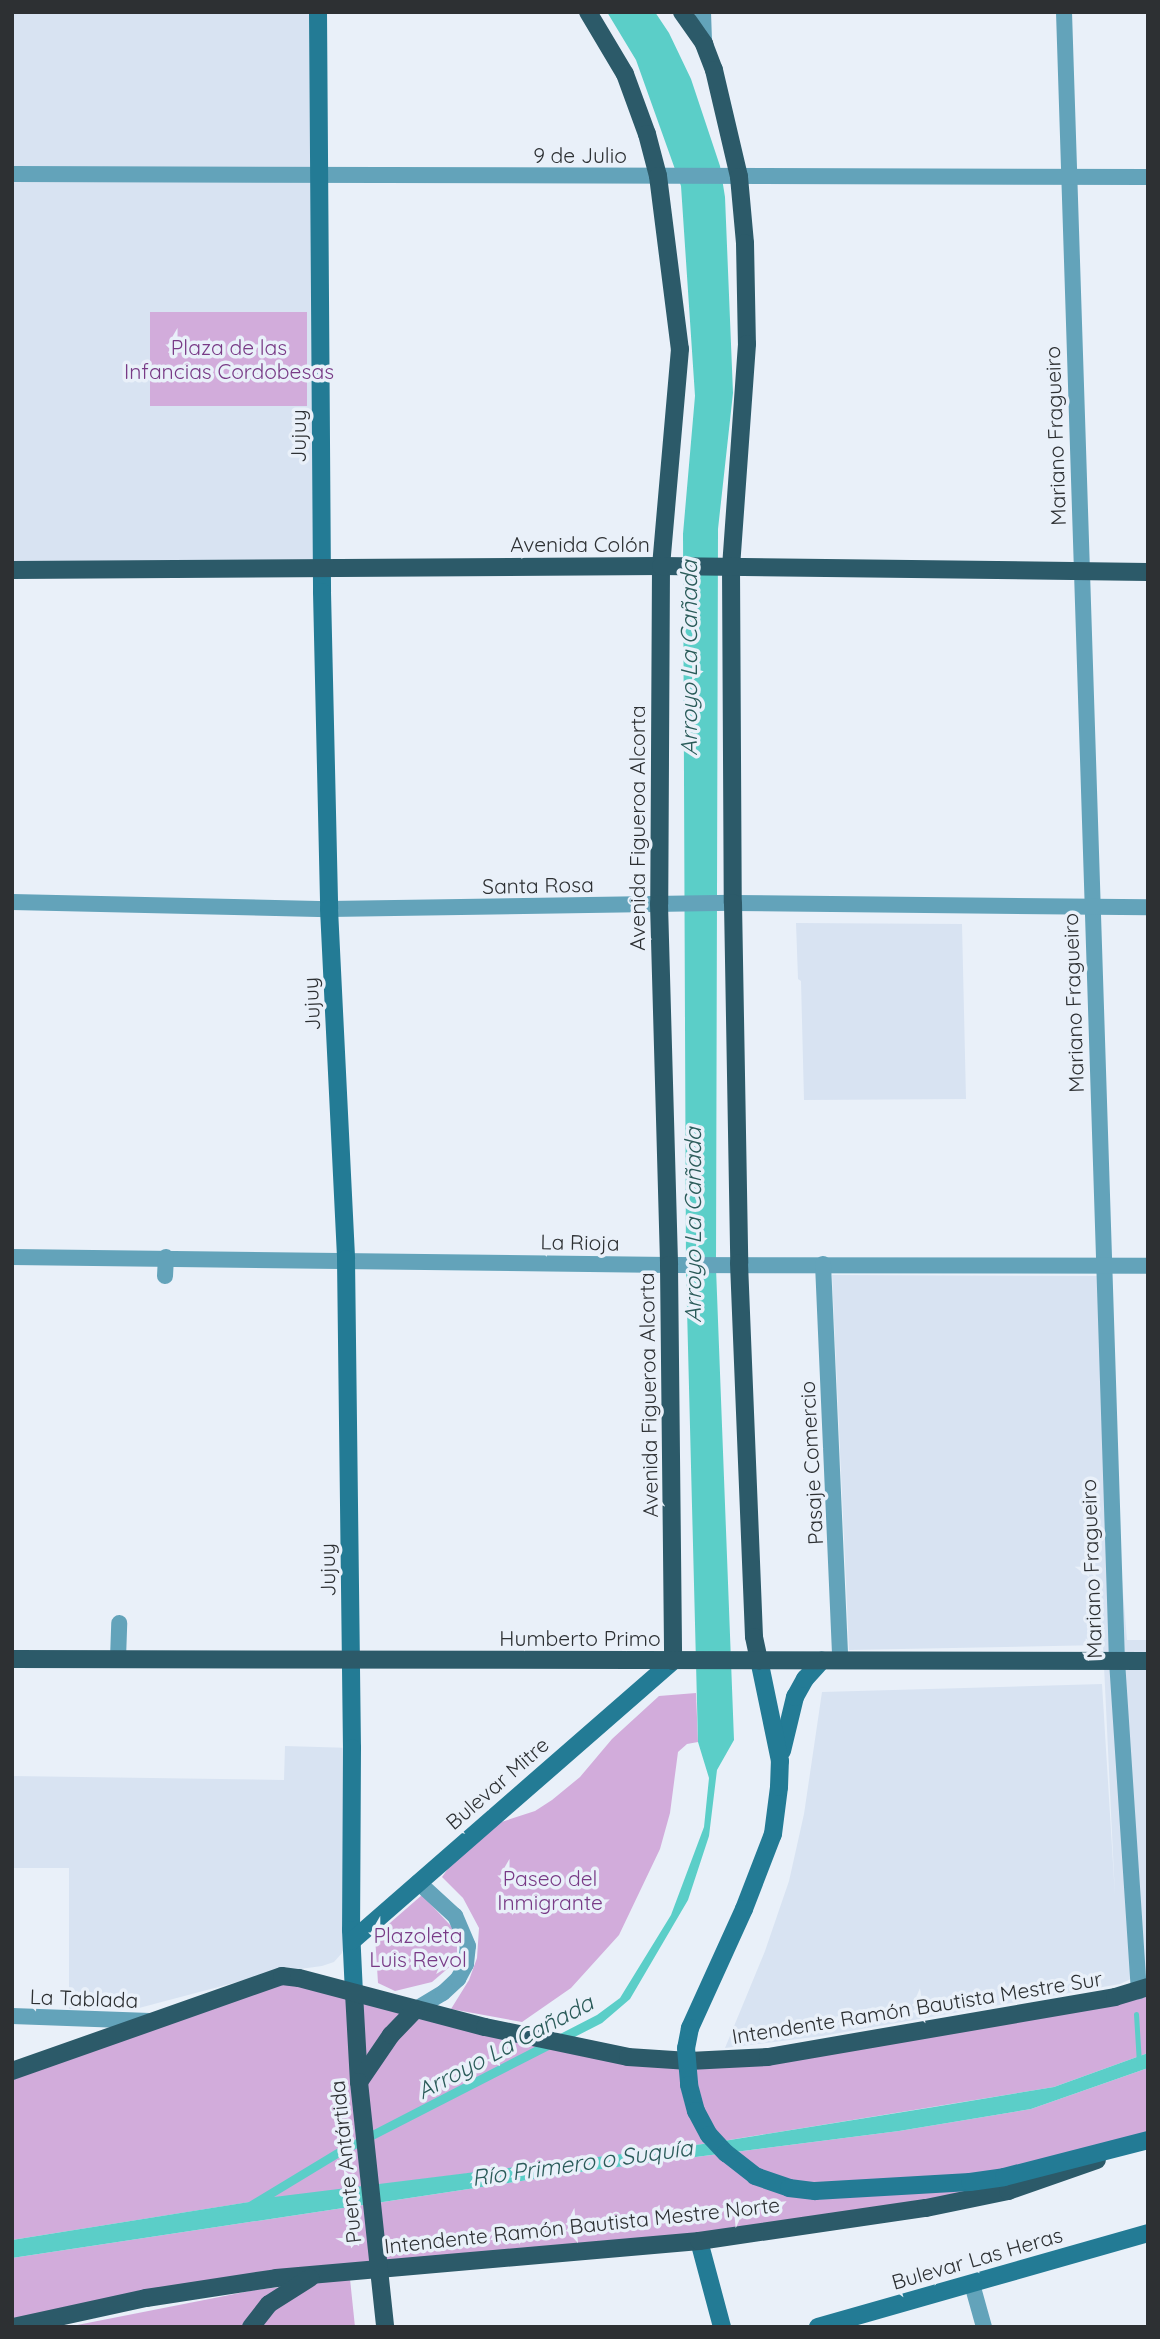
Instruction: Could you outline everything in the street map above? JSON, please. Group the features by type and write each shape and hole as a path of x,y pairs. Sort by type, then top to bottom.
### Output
{"main road":[{"name":"Avenida Figueroa Alcorta","path":"588,12 625,74 658,176 680,349 661,566 659,904 669,1265 673,1661"},
{"path":"682,12 704,44 714,70 740,177 747,344 731,568 733,904 740,1263 754,1637 759,1660"},
{"name":"Avenida Colón","path":"12,570 661,566 1148,572"},
{"name":"Humberto Primo","path":"12,1659 1148,1661"},
{"path":"12,2071 282,1976 299,1978 416,2009 391,2035 359,2082"},
{"name":"Intendente Ramón Bautista Mestre Sur","path":"416,2009 485,2027 628,2057 689,2061 768,2057 1143,1989"},
{"name":"Puente Antártida","path":"354,1993 359,2082 385,2327"},
{"name":"Intendente Ramón Bautista Mestre Norte","path":"13,2327 146,2298 319,2273 699,2241 972,2200 1035,2183 1148,2141"},
{"path":"251,2327 269,2304 319,2273"}],"street":[{"name":"Jujuy","path":"317,12 321,569 329,909 345,1259 354,1993"},
{"path":"703,12 704,44"},
{"name":"Mariano Fragueiro","path":"1064,12 1117,1661 1143,1989"},
{"name":"9 de Julio","path":"12,174 1148,177"},
{"name":"Santa Rosa","path":"12,902 329,909 659,904 1148,907"},
{"name":"La Rioja","path":"12,1256 669,1265 740,1263 1148,1266"},
{"path":"165,1276 166,1257"},
{"name":"Pasaje Comercio","path":"823,1264 831,1660"},
{"path":"118,1659 119,1623"},
{"path":"759,1660 780,1761"},
{"path":"831,1660 805,1679 795,1698 780,1761 773,1834 744,1909 690,2028 686,2048 689,2085 696,2111 709,2135 726,2153 755,2176 789,2188 815,2191 970,2182 1004,2177 1148,2141"},
{"name":"Bulevar Mitre","path":"352,1941 673,1661"},
{"path":"416,2009 453,1984 464,1969 468,1946 455,1916 418,1882"},
{"name":"La Tablada","path":"12,2016 154,2021"},
{"name":"Bulevar Las Heras","path":"818,2327 1148,2233"},
{"path":"699,2241 722,2327"},
{"path":"972,2284 984,2327"}],"shaded area":[{"path":"12,12 317,12 317,567 12,567"},
{"path":"796,923 962,924 966,1099 804,1100 801,981 798,979"},
{"path":"832,1275 1097,1276 1127,1640 1148,1640 1148,1971 1120,1984 822,2036 725,2048 765,1951 789,1881 804,1814 822,1692 1102,1684 1115,1896 1103,1645 849,1650"},
{"path":"285,1746 352,1748 351,1930 342,1953 334,1962 322,1966 271,1973 139,2008 69,2009 69,1868 12,1868 12,1776 284,1780"}],"green space":[{"name":"Plaza de las Infancias Cordobesas","path":"150,312 307,312 307,406 150,406"},
{"name":"Paseo del Inmigrante","path":"696,1693 698,1742 687,1744 678,1752 670,1813 660,1849 619,1935 571,1988 522,2022 451,2009 469,1980 477,1958 479,1928 463,1898 442,1877 462,1849 486,1827 535,1811 552,1800 580,1777 612,1739 659,1696"},
{"name":"Plazoleta Luis Revol","path":"422,1895 452,1927 457,1940 457,1952 453,1964 432,1982 395,1991 378,1983 375,1936"},
{"path":"282,1976 689,2061 1148,1987 1148,2053 1054,2087 711,2143 274,2198 12,2240 12,2071"},
{"path":"1148,2068 1148,2141 926,2208 387,2267 12,2327 12,2258 594,2170 899,2131 1031,2109"},
{"path":"350,2279 355,2327 67,2327 255,2290"}],"water":[{"path":"607,12 655,12 669,33 691,79 720,166 725,197 733,393 718,529 716,1268 734,1740 717,1770 709,1836 688,1900 630,1999 602,2023 340,2157 274,2197 711,2143 934,2107 1054,2087 1148,2053 1148,2068 1031,2109 899,2131 594,2170 12,2258 12,2240 249,2202 335,2150 597,2015 620,1998 671,1915 704,1827 709,1778 698,1742 686,1269 683,534 695,396 681,186 636,60"}],"waterway":[{"path":"1136,2014 1139,2063"}],"water label":[{"name":"Arroyo La Cañada","path":"689,658"},
{"name":"Arroyo La Cañada","path":"693,1225"},
{"name":"Arroyo La Cañada","path":"505,2047"},
{"name":"Río Primero o Suquía","path":"582,2163"}]}
